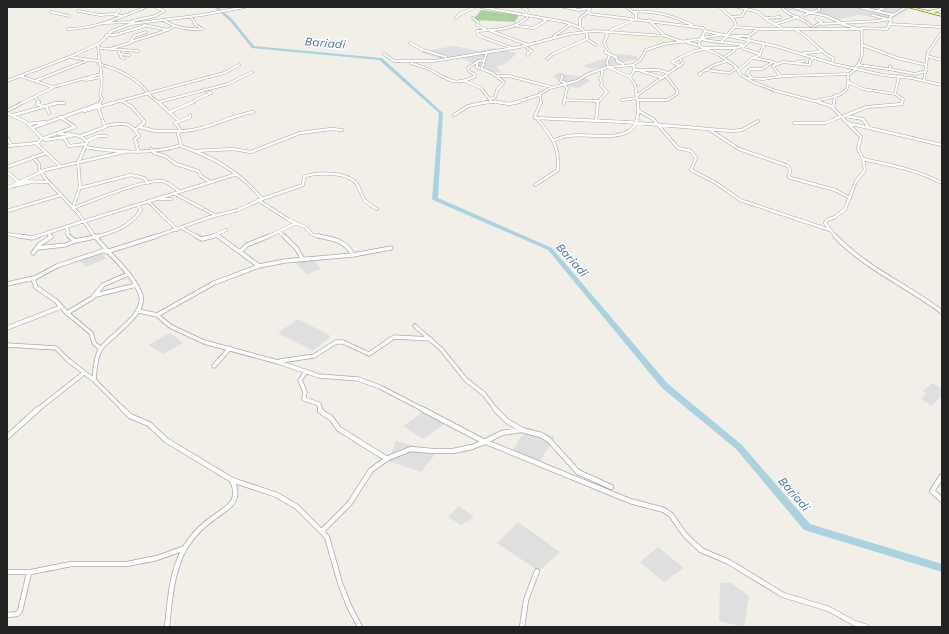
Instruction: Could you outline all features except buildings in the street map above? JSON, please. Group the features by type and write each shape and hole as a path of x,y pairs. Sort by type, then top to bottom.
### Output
{"main road":[{"path":"910,7 942,15"}],"street":[{"path":"114,14 119,11 118,7"},
{"path":"68,29 80,29 123,16 146,7"},
{"path":"129,22 155,16 164,11 156,7"},
{"path":"91,25 191,17 245,7"},
{"path":"456,18 463,12 475,7"},
{"path":"481,7 572,24 581,28 585,32 588,39 596,45"},
{"path":"512,48 503,44 488,41 477,33 478,31 505,29 527,18 527,11 522,7"},
{"path":"564,7 579,10 590,8"},
{"path":"626,7 636,14 637,19"},
{"path":"701,39 717,43 729,35 735,27 735,22 720,7"},
{"path":"738,7 760,12 774,24 783,29"},
{"path":"782,7 784,11 807,21 811,26"},
{"path":"793,7 826,16 840,23 860,29"},
{"path":"804,15 819,10 819,7"},
{"path":"859,7 893,16"},
{"path":"877,12 885,7"},
{"path":"735,27 783,29 860,29 864,27 887,29 891,21 890,19 893,16 910,7"},
{"path":"581,28 580,18 588,12 590,8"},
{"path":"730,17 742,16 746,9"},
{"path":"930,12 942,9"},
{"path":"78,11 123,16"},
{"path":"634,12 641,11 673,16 697,27"},
{"path":"51,12 69,16"},
{"path":"588,12 697,27 703,28 705,31 729,35 749,36 759,28"},
{"path":"664,14 672,13"},
{"path":"812,13 816,19 822,22 821,24"},
{"path":"872,15 890,19"},
{"path":"162,19 168,24 190,30 204,30 196,25 191,17"},
{"path":"766,18 780,17"},
{"path":"774,24 798,17"},
{"path":"473,18 478,22 477,25 528,45"},
{"path":"514,25 533,28 546,21 543,19"},
{"path":"607,31 620,28 626,23 637,19"},
{"path":"807,21 816,19"},
{"path":"815,26 852,20 878,22 887,19"},
{"path":"649,20 665,36"},
{"path":"139,22 145,26 168,30"},
{"path":"7,81 69,57 98,44 105,39 106,35 115,30 139,22"},
{"path":"546,40 572,24"},
{"path":"889,24 942,27"},
{"path":"106,35 115,35 145,26"},
{"path":"110,49 168,30 175,26"},
{"path":"794,29 805,34 822,50 824,54 833,58 832,63"},
{"path":"747,78 752,77 763,79 780,76 849,74 859,65 862,45 860,29"},
{"path":"607,31 607,36 604,42 607,49 605,52 617,58 617,61 624,64 633,65"},
{"path":"384,54 394,61 434,61 524,46 585,32 607,31 665,36 700,46 723,58 755,83 822,103 833,108 839,116 861,137 858,149 863,160 865,170 856,180 845,209 824,223 840,242 852,252 905,285 942,312"},
{"path":"700,46 698,43 705,31"},
{"path":"131,42 134,36 146,32"},
{"path":"924,80 928,50 942,32"},
{"path":"633,65 646,50 664,44 684,42 723,34"},
{"path":"729,35 856,69 883,75 924,80 942,85"},
{"path":"749,36 749,41"},
{"path":"547,59 562,49 579,44 588,39"},
{"path":"722,41 743,46 744,49 760,54"},
{"path":"680,66 672,62 698,50 735,48 743,46 749,41"},
{"path":"410,43 420,50 431,51 447,58"},
{"path":"98,44 98,62 102,77 102,88 100,94 102,99 99,106 99,113 105,126"},
{"path":"705,70 729,73 738,70 751,59 760,54 762,48 764,47 762,44"},
{"path":"862,45 897,58 926,65"},
{"path":"524,46 532,51 528,55"},
{"path":"98,48 138,51"},
{"path":"723,58 734,51 735,48"},
{"path":"119,54 120,50"},
{"path":"803,54 822,50"},
{"path":"482,68 487,52"},
{"path":"119,54 129,55"},
{"path":"119,54 124,58"},
{"path":"608,66 607,62 610,54"},
{"path":"927,56 942,60"},
{"path":"69,57 98,62 114,67 122,73 129,75 159,102 164,110 170,112 179,121"},
{"path":"754,58 778,64"},
{"path":"792,63 810,65 810,61 813,58"},
{"path":"637,98 680,66 683,63 678,59"},
{"path":"465,81 475,76 469,71 468,68 477,62 484,60"},
{"path":"35,81 86,61"},
{"path":"454,115 463,108 490,101 510,104 539,95 541,92 551,87 580,80 588,74 608,66 637,61"},
{"path":"700,75 699,74 705,70 727,61"},
{"path":"780,76 773,67 778,64 804,61"},
{"path":"409,62 454,82 465,81 480,85 487,92 490,101"},
{"path":"477,62 477,67 482,68 496,76 504,83 497,90 495,96 490,101"},
{"path":"752,77 748,73 749,70 756,68 762,69 774,62"},
{"path":"32,128 60,117 224,73 239,65"},
{"path":"630,77 634,70 633,65"},
{"path":"859,65 914,74 926,71"},
{"path":"553,141 558,136 571,134 596,136 628,132 634,128 639,111 634,90 636,85 630,77 608,66"},
{"path":"596,121 598,101 607,92 601,85 602,83 600,78 602,76 602,69"},
{"path":"634,70 658,70 669,73"},
{"path":"639,70 662,78"},
{"path":"159,102 231,83 252,72"},
{"path":"39,140 42,137 28,124 7,112 55,87 101,74"},
{"path":"815,101 846,90 848,82 847,78 849,74"},
{"path":"20,76 49,87 55,87"},
{"path":"496,76 509,76 551,87"},
{"path":"562,76 561,81 566,84"},
{"path":"622,100 637,98 667,100 677,94 677,90 666,76"},
{"path":"895,94 899,76"},
{"path":"80,79 87,81 102,77"},
{"path":"844,116 858,112 866,107 889,107 902,104 903,99 895,94 852,85 848,82"},
{"path":"566,84 567,88 564,102 598,101"},
{"path":"170,112 192,104 195,100 211,93 205,89"},
{"path":"535,118 535,113 541,104 539,95"},
{"path":"833,108 835,95"},
{"path":"36,98 39,102 37,104 45,107 49,113"},
{"path":"122,101 132,107 144,121 144,123 135,130"},
{"path":"12,116 57,103 64,104"},
{"path":"639,111 648,115 659,125 678,148 690,151 695,155 695,161 690,169 698,174 716,183 740,200 830,230"},
{"path":"140,127 154,131 180,131 204,126 235,115 253,112"},
{"path":"181,146 181,141 178,134 180,131 179,126 175,123 190,117 190,114"},
{"path":"794,122 825,123 839,116 844,116 864,119 867,121 869,128"},
{"path":"7,146 39,140 75,127 60,117"},
{"path":"535,118 636,122 709,130 742,131 753,122 758,121"},
{"path":"535,118 549,132 559,155 558,170 535,185"},
{"path":"28,124 48,122"},
{"path":"846,122 924,142 942,145"},
{"path":"58,134 82,136 103,129 105,126 124,123 132,126 139,136 134,139 138,150"},
{"path":"194,151 233,149 251,152 300,133 331,129 342,130"},
{"path":"709,130 739,149 788,166 790,170 790,178 830,188 850,198"},
{"path":"39,140 64,138 75,135"},
{"path":"82,136 86,144"},
{"path":"73,208 80,188 78,161 86,144 98,136 106,136"},
{"path":"7,138 12,146"},
{"path":"64,138 69,146 86,144 131,150 168,149 181,146 217,160 252,185 262,199"},
{"path":"39,140 46,153 60,166"},
{"path":"151,149 154,153 165,156 176,164 198,171 201,176 210,182"},
{"path":"13,186 41,171 78,161 131,150"},
{"path":"7,167 46,153"},
{"path":"33,157 38,162 39,170 48,182 73,208 106,251 128,274 142,298 139,311 101,350 95,363 94,380"},
{"path":"863,160 910,169 925,174 942,183"},
{"path":"7,172 20,182 48,182"},
{"path":"7,234 29,238 138,206 237,174"},
{"path":"7,284 34,278 48,270 177,230 216,215 238,210 258,200 303,185 306,176 327,174 346,178 356,184 365,202 377,209"},
{"path":"80,188 131,175 144,178 148,183"},
{"path":"7,188 32,181"},
{"path":"73,208 148,183 164,181 180,192"},
{"path":"175,194 192,205 208,210 216,215"},
{"path":"7,211 61,195"},
{"path":"160,198 166,200 171,199"},
{"path":"258,200 296,223 305,226 313,235 331,237 348,245 353,255"},
{"path":"149,202 158,212 167,218 177,230"},
{"path":"37,248 65,245 75,241 120,230 130,224 138,216 141,210 138,206"},
{"path":"240,252 247,245 279,232 296,223"},
{"path":"66,227 68,230 67,234 75,241"},
{"path":"182,228 202,239 217,235 226,230"},
{"path":"33,253 51,237 48,232"},
{"path":"279,232 286,237 300,253 303,260"},
{"path":"217,235 259,266"},
{"path":"157,315 195,292 259,266 353,255 391,248"},
{"path":"96,295 103,285 128,274"},
{"path":"34,278 33,282 36,287 91,333 94,343 101,350"},
{"path":"67,313 96,295 136,286"},
{"path":"7,328 61,307"},
{"path":"139,311 157,315 170,326 196,339 278,362 319,376 358,379 372,384 420,407 485,442 630,501 664,510 671,515 685,535 701,550 728,562 783,595 829,609 854,623 867,627"},
{"path":"415,326 432,340 472,386 484,394 506,421 522,430 532,432 549,440 578,472 611,487"},
{"path":"278,362 314,356 336,342 343,342 369,354 394,337 432,340"},
{"path":"7,345 56,348 68,360 94,380 130,416 149,424 166,440 232,480 285,499 297,507 327,537 340,583 349,606 360,627"},
{"path":"214,366 230,348"},
{"path":"306,372 300,381 305,392 304,399 319,404 320,411 332,418 339,429 388,459"},
{"path":"7,438 34,412 84,373"},
{"path":"322,532 354,498 372,468 388,459 410,448 432,451 456,451 470,448 502,433 522,430"},
{"path":"942,476 932,491 942,500"},
{"path":"167,627 176,575 185,548 204,526 233,503 236,494 232,480"},
{"path":"7,572 29,573 76,563 108,566 126,564 169,555 185,548"},
{"path":"522,627 526,600 537,570"},
{"path":"7,615 17,614 20,611 29,573"}],"shaded area":[{"path":"772,7 914,7 891,19 858,15 840,19"},
{"path":"454,46 480,51 494,48 517,53 507,63 496,67 501,71 495,73 461,58 445,60 422,53 424,51"},
{"path":"618,54 637,56 638,59 592,69 582,66"},
{"path":"558,73 585,77 590,81 579,88 564,86 553,76"},
{"path":"101,252 106,259 85,267 80,260"},
{"path":"314,261 321,269 306,274 296,263"},
{"path":"298,319 331,336 313,351 278,333"},
{"path":"170,333 183,343 163,354 148,345"},
{"path":"932,383 942,388 942,395 932,406 921,399 926,394 923,391"},
{"path":"423,412 446,423 423,439 403,426"},
{"path":"527,427 555,437 538,464 511,453"},
{"path":"396,441 437,452 421,472 388,461"},
{"path":"459,506 474,517 461,525 448,517"},
{"path":"518,522 560,552 539,571 497,543"},
{"path":"658,547 684,568 664,582 640,562"},
{"path":"720,583 731,583 749,596 744,627 719,621"}],"green space":[{"path":"481,10 519,15 515,22 473,20"},
{"path":"588,34 668,39 674,42 663,43"}],"waterway":[{"name":"Bariadi","path":"216,7 231,20 253,47 380,59 441,113 435,199 550,249 665,386 739,447 807,527 942,568"}]}
